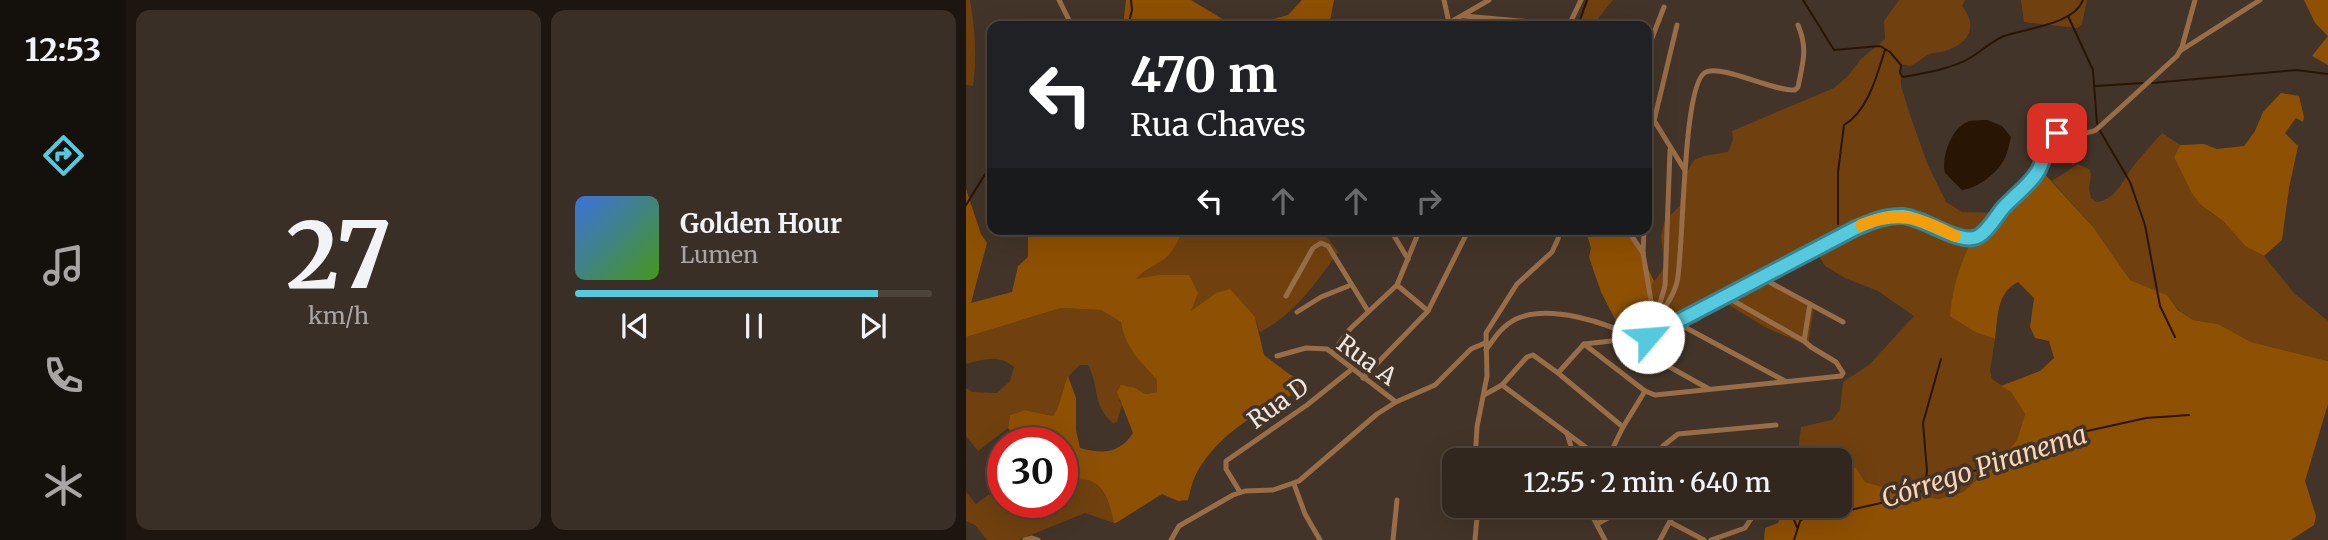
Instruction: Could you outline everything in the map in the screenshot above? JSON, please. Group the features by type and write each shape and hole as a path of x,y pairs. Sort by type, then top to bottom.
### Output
{"street":[{"path":"1059,0 1070,21"},
{"path":"1444,0 1449,21"},
{"path":"1456,21 1489,0"},
{"path":"1571,21 1581,0"},
{"path":"2180,51 2195,0"},
{"path":"1558,373 1584,344 1648,337 1760,277 1879,219 1902,216 1913,218 1965,239 1982,234 2036,174 2055,134 2085,134 2096,130 2180,51 2260,0"},
{"path":"1652,38 1664,7"},
{"path":"1464,16 1520,21"},
{"path":"1654,121 1677,25"},
{"path":"1654,321 1676,285 1681,244 1684,169 1695,96 1701,76 1713,71 1789,91 1797,89 1805,46 1798,25"},
{"path":"1652,118 1684,169"},
{"path":"1648,337 1665,286 1670,150"},
{"path":"1394,235 1408,259"},
{"path":"1333,352 1350,329 1397,285 1418,235"},
{"path":"1363,378 1428,311 1466,235"},
{"path":"1475,448 1476,427 1484,396 1487,366 1485,346 1489,325 1517,284 1552,252 1559,235"},
{"path":"1631,235 1643,253"},
{"path":"1644,235 1643,253 1654,321"},
{"path":"1286,296 1313,248 1318,243 1325,244 1368,311"},
{"path":"1760,277 1843,323"},
{"path":"1297,312 1321,297 1351,285"},
{"path":"1397,285 1428,311"},
{"path":"1584,344 1645,391 1660,395 1842,375 1842,368 1836,362 1725,296"},
{"path":"1804,341 1811,304"},
{"path":"1171,540 1176,529 1183,523 1240,492 1294,484 1377,414 1396,402 1435,385 1459,360 1475,347 1485,346 1509,323 1541,313 1602,324 1637,340"},
{"path":"1676,323 1788,381"},
{"name":"Rua A","path":"1277,356 1313,347 1333,352 1396,402"},
{"path":"1484,396 1502,385 1531,355 1558,373 1623,427"},
{"path":"1659,362 1709,389"},
{"name":"Rua D","path":"1240,492 1225,464 1226,461 1307,405 1352,369"},
{"path":"1502,385 1589,448"},
{"path":"1612,448 1645,391"},
{"path":"1662,448 1678,434 1776,425"},
{"path":"1567,432 1572,448"},
{"path":"1294,484 1305,514 1320,540"},
{"path":"1393,540 1397,500"},
{"path":"1475,540 1478,518"},
{"path":"1594,518 1606,539"},
{"path":"1597,524 1608,518"},
{"path":"1660,540 1672,518"},
{"path":"1711,540 1745,528 1751,519"},
{"path":"1670,522 1704,540"},
{"path":"1025,540 1038,540"}],"shaded area":[{"path":"966,0 970,0 974,32 973,86 966,85"},
{"path":"1126,0 1191,0 1226,21 1124,21"},
{"path":"1302,0 1334,0 1330,21 1266,21 1288,15"},
{"path":"1589,0 1613,0 1596,21 1579,21"},
{"path":"1899,0 1965,0 1962,6 1970,21 1970,28 1965,39 1953,48 1929,54 1910,66 1900,64 1901,86 1927,163 1946,202 1962,212 1997,213 1979,230 1977,333 1995,339 1990,371 1992,379 2011,392 2025,414 2017,440 2004,456 1963,492 1939,499 1912,495 1865,482 1856,469 1852,468 1852,448 1798,448 1801,427 1832,420 1840,410 1843,382 1869,365 1914,316 1878,291 1845,278 1825,266 1812,244 1763,280 1814,304 1808,346 1765,327 1722,301 1697,323 1664,329 1651,326 1650,287 1662,271 1664,262 1661,235 1665,220 1680,206 1683,178 1694,160 1728,152 1733,140 1732,131 1834,88 1861,59 1885,39 1884,21"},
{"path":"2021,0 2087,0 2082,24 2077,28 2024,22"},
{"path":"2304,0 2328,0 2328,36 2315,23"},
{"path":"2328,36 2328,65 2312,56"},
{"path":"2281,93 2299,96 2304,117 2303,122 2296,118 2285,133 2298,146 2282,240 2264,256 2245,246 2224,222 2200,204 2174,157 2180,145 2204,144 2217,149 2244,146 2255,131 2263,112"},
{"path":"1987,120 2002,126 2011,137 2006,154 2001,165 1986,180 1962,190 1945,173 1946,150 1953,135 1964,124"},
{"path":"2162,133 2180,145 2174,157 2191,192 2224,222 2245,246 2264,256 2294,293 2328,321 2328,361 2251,342 2218,324 2193,320 2179,310 2167,295 2130,280 2094,228 2052,181 2078,164 2089,169 2091,174 2091,198 2096,202 2103,201 2117,190"},
{"path":"2041,170 2094,228 2130,280 2167,295 2178,310 2193,320 2218,324 2251,342 2328,361 2328,404 2305,481 2316,516 2314,525 2291,540 1764,540 1765,528 1778,523 1780,518 1852,518 1852,467 1856,468 1865,482 1912,495 1939,499 1963,492 2004,456 2017,440 2025,414 2011,392 2001,386 2040,371 2054,358 2049,341 2035,338 2030,327 2034,298 2018,282 2011,287 1999,307 1995,339 1977,333 1950,316 1959,270 1969,247 1995,213"},
{"path":"966,189 981,234 987,243 971,303 1012,292 1018,266 1028,257 1028,235 1181,235 1168,255 1136,279 1160,275 1189,275 1198,293 1191,311 1216,293 1230,289 1255,317 1264,355 1300,379 1298,392 1240,425 1215,447 1196,474 1188,500 1178,501 1162,494 1114,523 1104,492 1093,482 1078,478 1078,439 1080,448 1096,451 1110,451 1122,445 1133,433 1117,392 1121,385 1146,394 1157,392 1157,380 1130,347 1121,322 1101,310 1061,308 966,337"},
{"path":"1181,235 1325,235 1338,252 1294,307 1260,332 1255,317 1216,293 1190,312 1135,279 1160,262"},
{"path":"1587,235 1631,235 1654,281 1650,293 1648,335 1638,337 1621,331 1601,292 1589,257 1591,248"},
{"path":"1061,308 1101,310 1121,322 1130,347 1157,380 1157,392 1146,394 1135,388 1119,400 1122,405 1117,422 1113,423 1102,410 1088,365 1080,365 1068,379 1053,416 1025,410 1010,415 1008,427 987,427 987,444 978,451 966,436 966,388 972,392 997,393 1010,381 1014,367 997,359 966,364 966,337"},
{"path":"1068,376 1076,398 1076,427 1008,427 1010,415 1025,410 1053,416"},
{"path":"1078,478 1093,482 1104,492 1114,523 1085,513 1078,516"},
{"path":"966,492 976,504 987,496 987,518 1073,518 1018,540 987,540 975,525 966,521"}],"waterway":[{"path":"1129,21 1131,0"},
{"path":"1580,21 1587,0"},
{"path":"1803,0 1834,50 1880,46 1890,52 1901,65 1900,73 1903,77 1963,62 2002,37 2061,20 2078,8 2083,0"},
{"path":"2068,16 2093,70 2097,124"},
{"path":"1838,224 1838,172 1844,125 1865,102 1885,50"},
{"path":"2152,83 2296,70 2328,74"},
{"path":"2096,86 2143,83"},
{"path":"2099,129 2130,182 2145,225 2160,306 2175,337"},
{"path":"966,205 987,171"},
{"path":"1924,490 1927,471 1923,423 1941,359"},
{"name":"Córrego Piranema","path":"1794,540 1800,521 1809,515 1850,510 1903,498 2069,435 2146,418 2189,415"},
{"path":"1793,518 1797,527"}],"slow traffic":[{"path":"1861,225 1892,216 1902,216 1924,221 1955,236"}],"route":[{"path":"1648,337 1856,228 1879,219 1892,216 1913,218 1958,237 1977,237 2036,174 2052,137 2057,133"}]}
